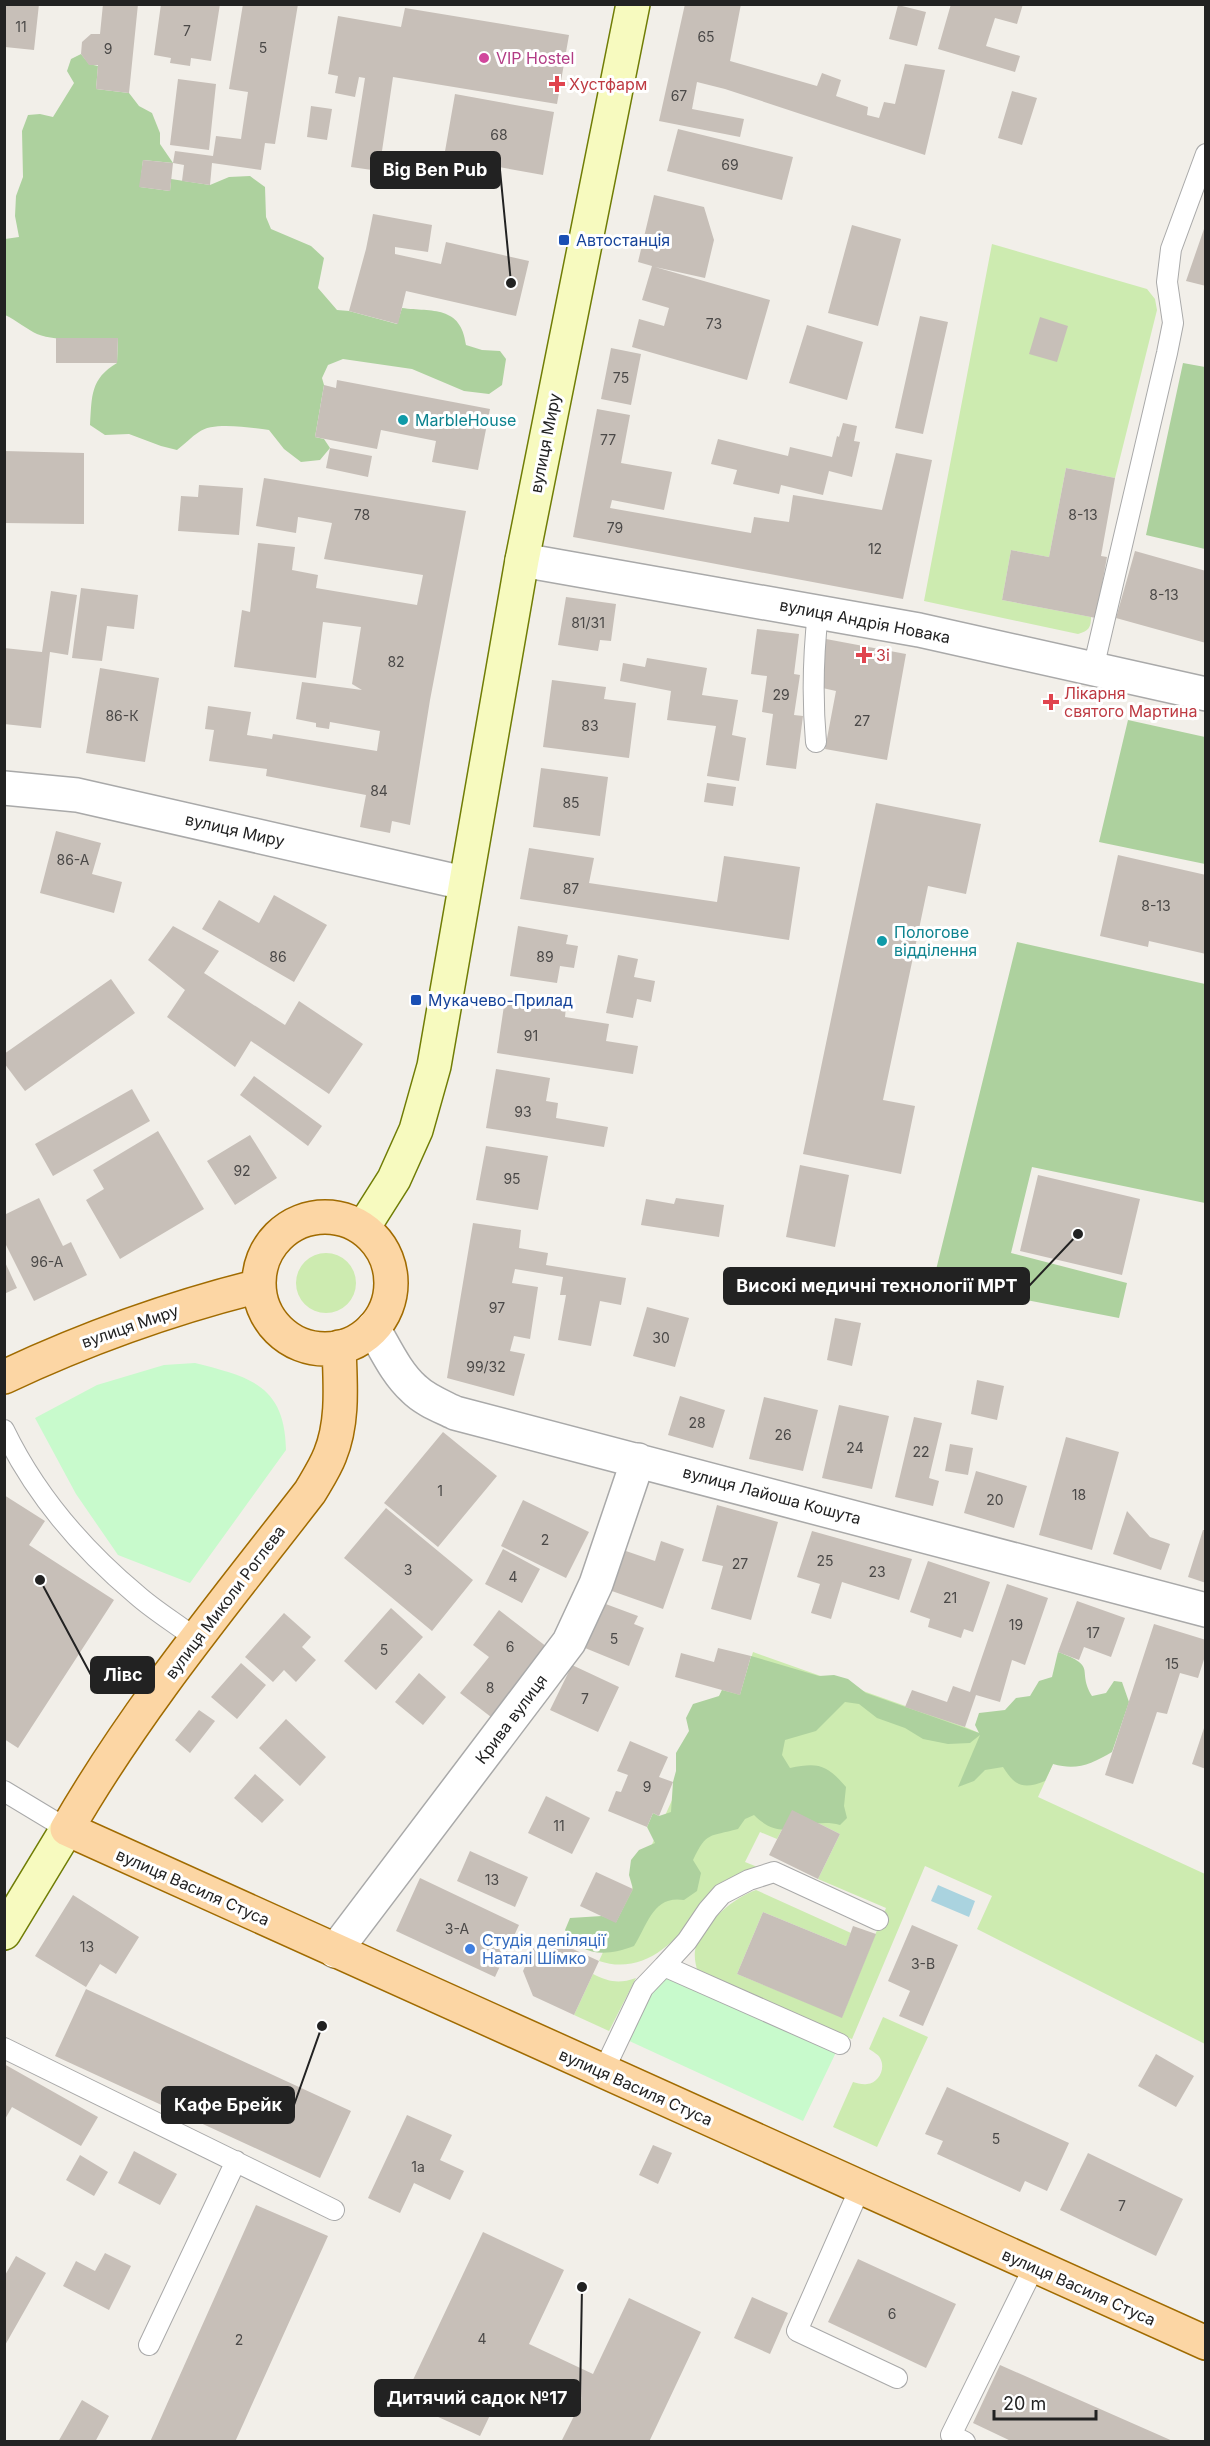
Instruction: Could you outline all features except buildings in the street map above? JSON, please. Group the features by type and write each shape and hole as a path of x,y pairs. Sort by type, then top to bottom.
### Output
{"main road":[{"name":"вулиця Миру","path":"363,1228 394,1179 418,1124 434,1066 522,560 633,4"},
{"path":"314,1218 336,1218 363,1228 374,1237 385,1253 391,1272 391,1293 385,1312 374,1328 358,1340 339,1347 318,1348 298,1343 281,1331 268,1316 259,1286 259,1270 264,1256 276,1238 293,1225 314,1218"},
{"name":"вулиця Миру","path":"4,1377 64,1349 146,1318 259,1286"},
{"name":"вулиця Миколи Роглєва","path":"4,1933 87,1795 139,1717 196,1639 310,1492 330,1456 337,1435 340,1397 339,1347"},
{"name":"вулиця Василя Стуса","path":"67,1830 1206,2343"}],"street":[{"name":"вулиця Андрія Новака","path":"522,560 919,630 1206,694"},
{"name":"вулиця Миру","path":"4,788 77,795 464,883"},
{"name":"вулиця Лайоша Кошута","path":"374,1328 396,1366 413,1388 430,1401 455,1413 1206,1610"},
{"name":"Крива вулиця","path":"335,1951 569,1642 596,1584 638,1460"}],"lane":[{"path":"1093,669 1173,323 1167,282 1171,249 1206,154"},
{"path":"816,742 812,703 812,663 818,612"},
{"path":"4,1430 34,1484 65,1525 138,1596 196,1639"},
{"path":"4,1791 67,1830"},
{"path":"603,2072 643,1988 687,1941 722,1894 764,1874 774,1872 878,1920"},
{"path":"664,1966 840,2044"},
{"path":"4,2048 334,2210"},
{"path":"148,2345 236,2161"},
{"path":"860,2188 796,2331 897,2378"},
{"path":"955,2440 1034,2266"}],"green space":[{"path":"81,54 89,64 98,66 96,89 129,93 139,106 152,113 160,133 160,144 173,163 143,160 140,187 170,191 171,179 210,185 229,177 250,176 265,187 266,217 271,229 311,246 324,258 318,288 337,310 397,324 402,308 443,313 458,323 466,345 482,350 500,351 506,359 502,385 489,394 464,391 412,369 343,359 328,365 322,378 324,385 315,437 324,439 330,448 320,460 301,462 284,449 269,430 233,426 213,427 199,432 177,450 129,434 105,435 90,425 94,389 102,375 117,363 118,338 46,337 5,315 5,239 19,237 15,216 16,196 23,177 22,131 28,115 40,114 53,117 74,83 67,71 71,59"},
{"path":"992,244 1147,289 1155,299 1157,310 1115,478 1066,468 1049,557 1011,550 1002,600 1091,617 1089,628 1078,634 924,601"},
{"path":"1183,363 1205,367 1205,549 1146,535"},
{"path":"1128,720 1205,737 1205,864 1099,842"},
{"path":"1017,942 1205,984 1205,1203 1032,1167 1011,1253 1127,1283 1119,1318 933,1282"},
{"path":"320,1253 332,1253 343,1258 351,1266 356,1283 354,1295 343,1308 332,1313 320,1313 309,1308 301,1300 296,1289 296,1277 301,1266 309,1258"},
{"path":"195,1363 232,1373 261,1387 279,1411 284,1428 286,1450 190,1583 118,1555 76,1494 35,1418 97,1385 164,1365"},
{"path":"753,1652 965,1727 1053,1764 1038,1797 1205,1874 1205,2044 977,1929 992,1896 925,1866 852,2039 698,1972 695,1951 707,1927 730,1904 756,1890 851,1933 846,1946 763,1912 737,1974 842,2017 886,1908 818,1879 840,1834 792,1810 777,1839 760,1832 745,1862 760,1868 730,1878 714,1888 686,1926 666,1947 642,1961 628,1964 599,1961 722,1690 740,1694"},
{"path":"1058,1652 1083,1665 1092,1696 1106,1693 1114,1681 1122,1682 1129,1702 1112,1752 1084,1765 1069,1767 1053,1764 1045,1781 1031,1785 1025,1786 1016,1782 1003,1767 985,1770 974,1781 958,1787 980,1735 970,1743 948,1744 923,1739 905,1728 877,1718 859,1704 845,1702 816,1731 785,1740 782,1755 790,1768 808,1765 822,1767 846,1787 844,1806 847,1818 840,1825 828,1823 786,1830 776,1829 754,1815 745,1819 738,1829 710,1837 702,1844 693,1860 701,1873 697,1891 684,1900 665,1902 658,1907 634,1946 605,1953 587,1950 579,1946 565,1930 570,1918 602,1916 616,1922 633,1889 629,1875 631,1860 639,1850 655,1843 647,1827 653,1813 659,1816 671,1812 676,1753 689,1731 686,1718 693,1704 719,1696 722,1690 740,1695 751,1656 819,1676 834,1675 848,1679 866,1693 979,1733 975,1725 979,1713 1005,1710 1016,1698 1030,1696 1039,1681 1052,1677"},
{"path":"664,1966 840,2044 803,2121 625,2039"},
{"path":"593,1974 614,1981 636,1978 609,2031 574,2015"},
{"path":"883,2017 928,2037 877,2147 833,2127 853,2082 871,2083 878,2078 882,2070 880,2058 869,2049"}],"water":[{"path":"938,1885 975,1901 969,1917 931,1901"}],"place":[{"name":"VIP Hostel","path":"484,58"},
{"name":"Хустфарм","path":"557,84"},
{"name":"Автостанція","path":"564,240"},
{"name":"Big Ben Pub","path":"511,283"},
{"name":"MarbleHouse","path":"403,420"},
{"name":"3і","path":"864,655"},
{"name":"Лікарня святого Мартина","path":"1051,702"},
{"name":"Пологове відділення","path":"882,941"},
{"name":"Мукачево-Прилад","path":"416,1000"},
{"name":"Високі медичні технології МРТ","path":"1078,1234"},
{"name":"Лівс","path":"40,1580"},
{"name":"Студія депіляції Наталі Шімко","path":"470,1949"},
{"name":"Кафе Брейк","path":"322,2026"},
{"name":"Дитячий садок №17","path":"582,2287"}]}
